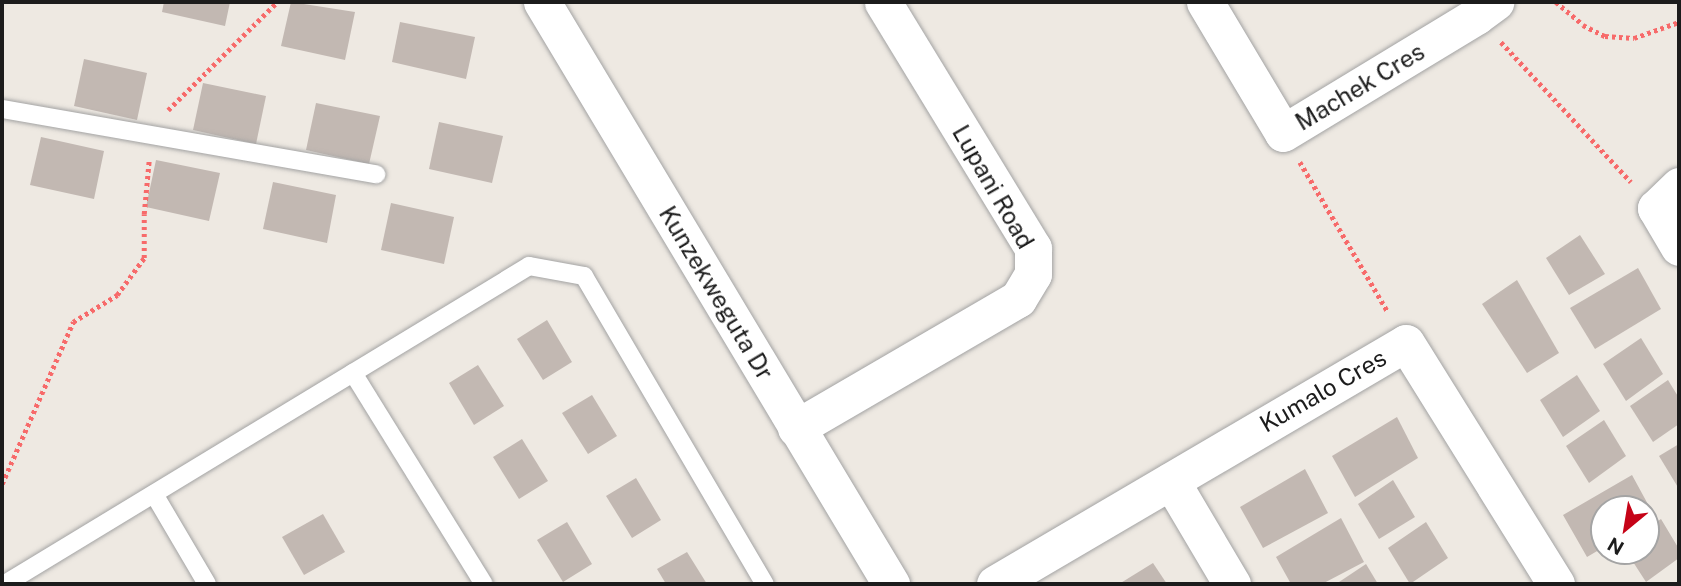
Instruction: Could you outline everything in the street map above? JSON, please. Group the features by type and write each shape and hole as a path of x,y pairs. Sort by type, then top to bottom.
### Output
{"street":[{"name":"Kunzekweguta Dr","path":"542,2 891,584"},
{"name":"Lupani Road","path":"796,428 1018,299 1033,274 1033,248 883,2"},
{"name":"Machek Cres","path":"1206,2 1283,133 1486,9"},
{"path":"1668,197 1679,247"},
{"name":"Kumalo Cres","path":"995,584 1406,342 1556,584"},
{"path":"1171,481 1232,584"}],"lane":[{"path":"2,109 376,174"},
{"path":"5,584 529,267 584,276 765,584"},
{"path":"353,373 484,584"},
{"path":"154,494 207,584"}],"path":[{"path":"2,484 73,322 117,295 144,258 149,160 162,115 277,2"},
{"path":"1556,2 1583,24 1605,36 1634,38 1679,22"},
{"path":"1486,9 1668,197"},
{"path":"1283,133 1406,342"}],"building":[{"path":"164,2 230,2 225,26 162,12"},
{"path":"291,2 355,12 345,60 281,46"},
{"path":"400,22 475,37 466,79 392,62"},
{"path":"84,59 147,73 137,120 74,106"},
{"path":"203,83 266,96 256,144 193,130"},
{"path":"316,103 380,116 369,164 306,150"},
{"path":"439,122 503,136 492,183 429,169"},
{"path":"41,137 104,151 94,199 30,185"},
{"path":"156,160 220,173 209,221 146,207"},
{"path":"273,182 336,195 327,243 263,229"},
{"path":"391,203 454,217 444,264 381,250"},
{"path":"1580,235 1605,274 1569,295 1546,258"},
{"path":"1638,268 1661,309 1595,349 1570,308"},
{"path":"1517,280 1559,353 1527,373 1482,304"},
{"path":"547,320 572,362 543,380 517,339"},
{"path":"1641,338 1663,374 1626,401 1603,364"},
{"path":"478,365 504,406 474,425 449,383"},
{"path":"1577,375 1600,411 1563,437 1540,400"},
{"path":"1668,380 1679,398 1679,424 1653,442 1630,406"},
{"path":"592,395 617,436 588,454 562,413"},
{"path":"1397,417 1418,458 1355,497 1332,456"},
{"path":"1604,420 1626,456 1589,483 1566,446"},
{"path":"522,439 548,481 519,499 493,457"},
{"path":"1679,444 1679,489 1659,456"},
{"path":"1305,469 1328,513 1263,548 1240,507"},
{"path":"1632,475 1643,495 1598,495"},
{"path":"636,478 661,520 632,538 606,496"},
{"path":"1393,480 1415,517 1379,539 1358,504"},
{"path":"1590,499 1590,555 1587,557 1563,515"},
{"path":"323,514 345,552 304,575 282,537"},
{"path":"1341,518 1364,562 1322,584 1291,584 1276,557"},
{"path":"1660,520 1679,549 1679,558 1646,582 1635,565 1660,565"},
{"path":"567,522 592,564 563,582 537,540"},
{"path":"1426,522 1448,558 1410,584 1388,548"},
{"path":"687,552 707,584 666,584 657,569"},
{"path":"1153,563 1167,584 1119,584"},
{"path":"1366,564 1378,584 1336,584"}]}
